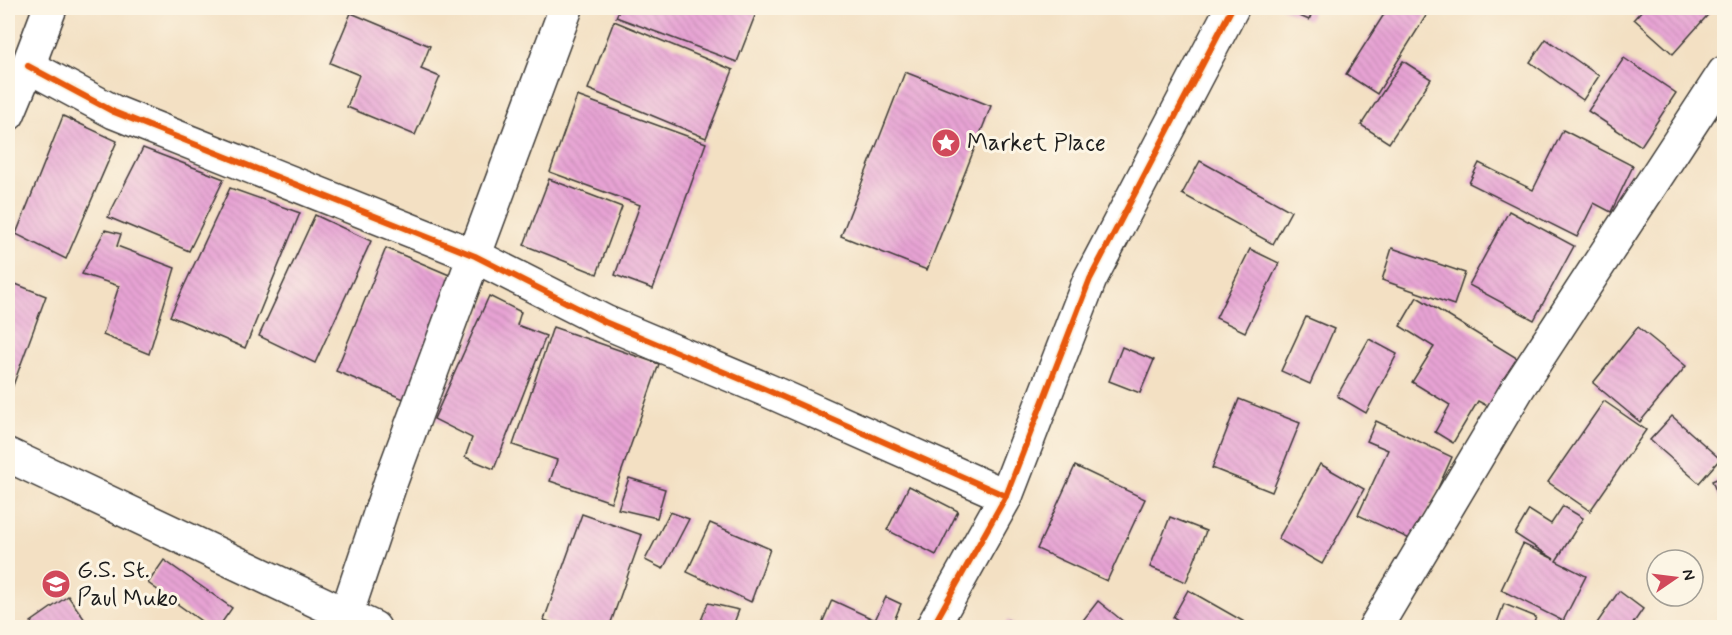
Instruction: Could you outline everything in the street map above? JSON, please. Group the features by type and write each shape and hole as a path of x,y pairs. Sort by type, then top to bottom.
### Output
{"street":[{"path":"8,114 51,8"},
{"path":"8,455 360,621 391,480 566,8"},
{"path":"932,627 1005,496 1090,279 1232,8"},
{"path":"28,66 114,112 475,256 605,322 769,391 1005,496"},
{"path":"1375,627 1518,388 1725,74"}],"building":[{"path":"620,8 758,8 737,62 616,17"},
{"path":"1281,8 1314,8 1309,20"},
{"path":"1388,8 1431,8 1377,94 1346,74"},
{"path":"1644,8 1714,8 1673,54 1634,19"},
{"path":"351,13 430,46 421,69 440,77 415,135 347,107 359,75 330,63"},
{"path":"614,21 733,70 706,138 588,89"},
{"path":"1546,39 1599,76 1583,100 1530,62"},
{"path":"1624,58 1676,93 1641,146 1588,111"},
{"path":"1403,61 1431,79 1389,143 1361,125"},
{"path":"905,72 991,106 927,270 841,236"},
{"path":"577,96 706,143 653,289 615,275 640,205 550,172"},
{"path":"63,116 117,141 66,259 16,234"},
{"path":"1563,130 1633,166 1611,212 1594,203 1577,237 1469,183 1479,163 1533,190"},
{"path":"143,148 224,179 189,251 108,217"},
{"path":"1200,161 1291,211 1273,244 1182,194"},
{"path":"549,179 622,207 597,274 524,245"},
{"path":"230,188 300,213 245,348 170,316"},
{"path":"1509,211 1574,246 1534,320 1469,285"},
{"path":"315,215 371,241 315,363 259,336"},
{"path":"105,230 121,234 117,246 175,268 149,354 103,335 119,286 82,274"},
{"path":"386,248 461,280 411,402 336,371"},
{"path":"1392,248 1465,273 1454,305 1382,280"},
{"path":"1250,249 1279,263 1245,332 1216,318"},
{"path":"13,283 46,296 8,399 8,298"},
{"path":"489,296 521,312 517,325 546,336 494,469 465,457 472,438 434,419"},
{"path":"1417,297 1520,360 1491,408 1478,401 1453,443 1435,432 1450,405 1412,382 1434,347 1400,326"},
{"path":"1306,317 1334,329 1310,384 1281,371"},
{"path":"553,327 659,364 611,502 550,481 557,460 513,445"},
{"path":"1638,327 1686,366 1640,422 1593,383"},
{"path":"1369,339 1397,354 1366,413 1337,396"},
{"path":"1122,347 1154,360 1140,393 1109,381"},
{"path":"1239,399 1300,423 1272,492 1212,468"},
{"path":"1604,401 1646,430 1590,511 1548,482"},
{"path":"1672,416 1720,459 1699,483 1650,440"},
{"path":"1376,421 1452,457 1414,541 1358,515 1388,450 1367,441"},
{"path":"1320,464 1364,489 1322,564 1278,539"},
{"path":"1075,466 1145,499 1107,581 1037,549"},
{"path":"1724,476 1724,510 1712,481"},
{"path":"629,478 665,489 657,518 618,509"},
{"path":"909,486 958,511 936,555 887,530"},
{"path":"1563,506 1583,518 1556,561 1586,576 1563,621 1501,590 1523,544 1554,559 1515,534 1529,510 1551,524"},
{"path":"670,512 689,519 663,569 645,560"},
{"path":"582,514 642,535 609,628 565,628 544,620"},
{"path":"1170,517 1206,531 1186,582 1150,567"},
{"path":"710,523 770,549 751,602 687,572"},
{"path":"164,560 232,608 218,628 211,628 148,583"},
{"path":"1188,590 1255,628 1191,628 1173,617"},
{"path":"1619,591 1643,609 1630,628 1596,628 1595,626"},
{"path":"68,596 85,620 74,628 34,628 31,622"},
{"path":"886,597 901,604 891,628 820,628 832,600 875,620"},
{"path":"1098,601 1124,622 1119,628 1077,628"},
{"path":"708,603 739,610 732,628 698,628"},
{"path":"1504,604 1536,617 1532,628 1495,628"},
{"path":"1008,620 1018,628 1002,628"}],"cycle path":[{"path":"932,628 1006,496 1090,279 1232,8"},
{"path":"28,66 114,112 475,256 605,322 769,391 1006,496"}],"place":[{"name":"Market Place","path":"946,143"},
{"name":"G.S. St. Paul Muko","path":"56,584"}]}
